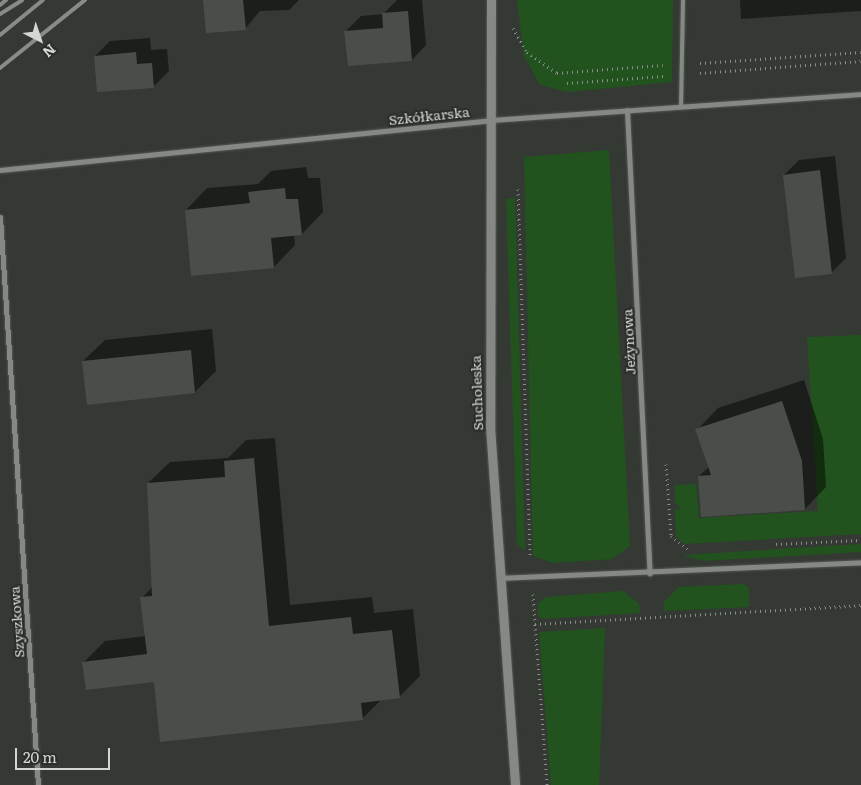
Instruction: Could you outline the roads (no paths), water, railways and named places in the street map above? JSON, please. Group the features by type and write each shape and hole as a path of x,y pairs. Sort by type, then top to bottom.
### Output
{"street":[{"name":"Sucholeska","path":"491,5 488,318 500,578 514,785"},
{"name":"Szkółkarska","path":"0,170 490,120 861,94"},
{"name":"Jeżynowa","path":"626,110 650,573"},
{"name":"Szyszkowa","path":"0,217 38,785"},
{"path":"500,578 650,573 861,562"}],"lane":[{"path":"681,106 683,0"}],"railway":[{"path":"0,5 6,0"},
{"path":"0,14 22,0"},
{"path":"0,35 43,0"},
{"path":"0,68 85,0"}]}
